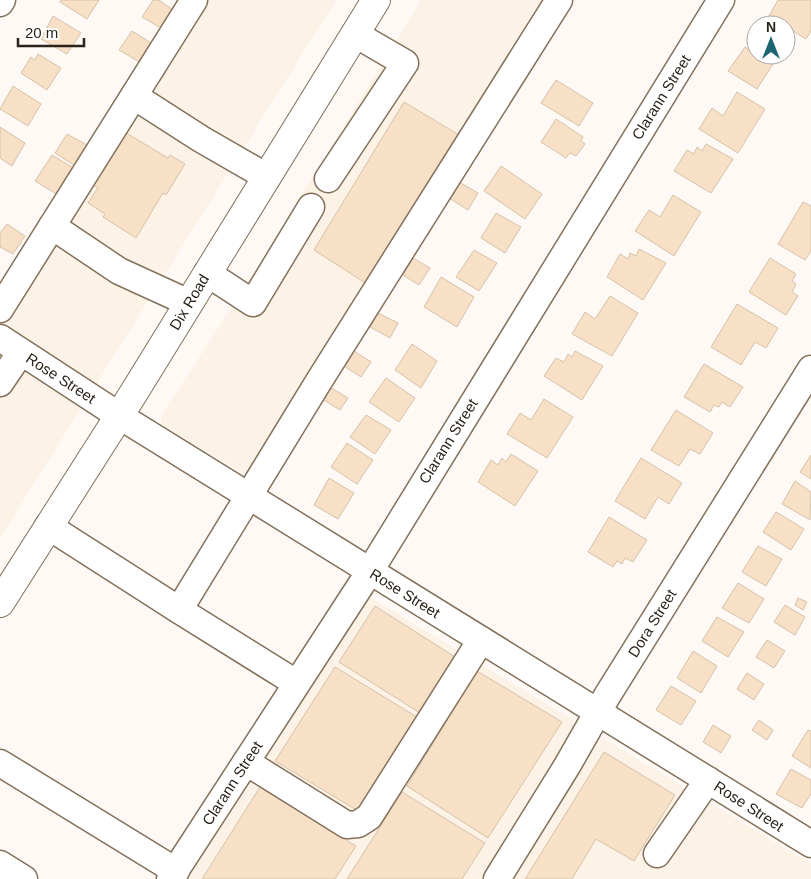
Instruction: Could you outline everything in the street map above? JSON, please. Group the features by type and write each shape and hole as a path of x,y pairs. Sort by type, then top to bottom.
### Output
{"main road":[{"name":"Dix Road","path":"0,603 189,303 376,0"}],"street":[{"path":"0,309 194,0"},
{"path":"178,610 559,0"},
{"name":"Clarann Street","path":"173,875 370,570 721,0"},
{"path":"328,180 405,63 355,34"},
{"path":"134,96 201,139 267,176"},
{"path":"207,273 253,303 311,207"},
{"path":"52,226 119,271 189,303"},
{"path":"0,384 10,345"},
{"name":"Rose Street","path":"10,345 118,416 811,844"},
{"name":"Dora Street","path":"496,879 567,766 607,696 811,369"},
{"path":"48,526 296,683"},
{"path":"246,762 347,825 358,824 369,817 481,640"},
{"path":"0,763 173,875"},
{"path":"657,854 708,780"},
{"path":"0,864 24,879"}],"shaded area":[{"path":"183,0 336,0 0,538 0,298"},
{"path":"421,0 565,0 265,486 161,424 161,415 241,294"},
{"path":"363,593 811,864 811,879 181,879"}],"building":[{"path":"61,0 99,0 87,19 60,2"},
{"path":"153,0 159,0 173,10 161,28 142,17"},
{"path":"778,0 811,0 811,31 806,39 796,33 796,15 770,15"},
{"path":"53,16 81,33 67,54 41,39"},
{"path":"132,31 153,44 141,63 119,50"},
{"path":"745,47 746,65 773,65 757,89 728,71"},
{"path":"38,54 61,68 47,90 21,73 31,57 35,60"},
{"path":"556,80 593,103 579,126 541,103"},
{"path":"13,86 41,104 28,126 0,109"},
{"path":"737,92 765,109 738,153 699,129 712,108 723,116"},
{"path":"404,102 464,138 370,286 314,250"},
{"path":"556,119 583,137 581,141 585,144 576,156 570,153 566,158 541,142"},
{"path":"0,127 25,143 12,166 0,158"},
{"path":"123,131 168,158 170,155 185,164 166,195 163,193 136,238 103,217 105,214 88,203 98,188 90,183"},
{"path":"67,134 87,145 75,166 55,153"},
{"path":"706,144 733,159 711,193 674,171 687,150 694,154 697,147 702,151"},
{"path":"52,155 75,169 58,195 35,181"},
{"path":"501,166 542,194 525,219 484,191"},
{"path":"459,182 478,193 468,210 449,198"},
{"path":"673,195 701,212 674,256 635,231 649,210 660,217"},
{"path":"803,202 811,206 811,251 805,260 778,244"},
{"path":"496,213 521,227 505,253 481,238"},
{"path":"7,224 25,236 13,254 0,247 0,233"},
{"path":"639,249 666,263 643,300 607,277 620,254 628,259 630,253 636,256"},
{"path":"474,250 497,263 479,291 456,277"},
{"path":"413,258 430,268 419,285 403,275"},
{"path":"770,258 796,274 792,281 796,284 792,292 798,296 786,315 749,292"},
{"path":"441,277 474,297 457,327 424,307"},
{"path":"610,296 638,313 612,356 572,334 585,312 595,319"},
{"path":"737,304 778,328 766,348 755,342 741,365 711,347"},
{"path":"378,313 398,323 390,338 370,327"},
{"path":"412,344 437,361 421,388 395,370"},
{"path":"354,351 371,362 361,377 344,366"},
{"path":"575,351 603,366 582,400 544,376 556,358 564,362 568,354 572,357"},
{"path":"704,364 743,387 730,407 722,402 719,407 714,405 710,412 684,397"},
{"path":"386,378 415,398 399,422 369,402"},
{"path":"330,387 348,398 340,410 322,399"},
{"path":"544,399 573,417 547,458 507,434 520,413 531,420"},
{"path":"676,410 713,433 700,454 690,449 679,466 651,450"},
{"path":"366,415 391,430 375,454 350,437"},
{"path":"347,443 373,460 357,484 331,467"},
{"path":"511,454 538,471 515,506 478,482 491,460 498,465 502,458 506,462"},
{"path":"811,455 811,479 800,472"},
{"path":"641,458 682,483 669,504 658,497 645,519 615,501"},
{"path":"329,478 354,493 338,519 314,505"},
{"path":"795,481 811,492 810,520 782,504"},
{"path":"776,512 804,529 791,550 763,532"},
{"path":"609,517 647,540 633,562 625,558 622,564 617,561 613,567 588,552"},
{"path":"758,546 782,559 766,586 742,572"},
{"path":"738,583 764,599 749,623 722,608"},
{"path":"798,598 807,602 803,610 795,605"},
{"path":"785,605 805,617 795,635 774,622"},
{"path":"375,606 455,657 420,713 339,662"},
{"path":"717,617 744,632 728,657 702,641"},
{"path":"767,640 785,651 774,668 756,657"},
{"path":"693,651 717,666 701,693 677,678"},
{"path":"335,667 417,717 358,811 275,761"},
{"path":"477,671 562,722 488,838 407,786"},
{"path":"747,673 764,684 754,700 737,689"},
{"path":"671,686 696,701 681,725 656,710"},
{"path":"759,720 773,730 767,740 752,730"},
{"path":"713,725 731,736 721,753 703,742"},
{"path":"808,730 811,731 811,768 792,756"},
{"path":"604,752 675,795 634,861 596,839 572,879 525,879"},
{"path":"791,769 811,780 811,794 802,808 776,794"},
{"path":"260,787 356,846 335,879 202,879"},
{"path":"402,792 485,843 462,879 347,879"}]}
